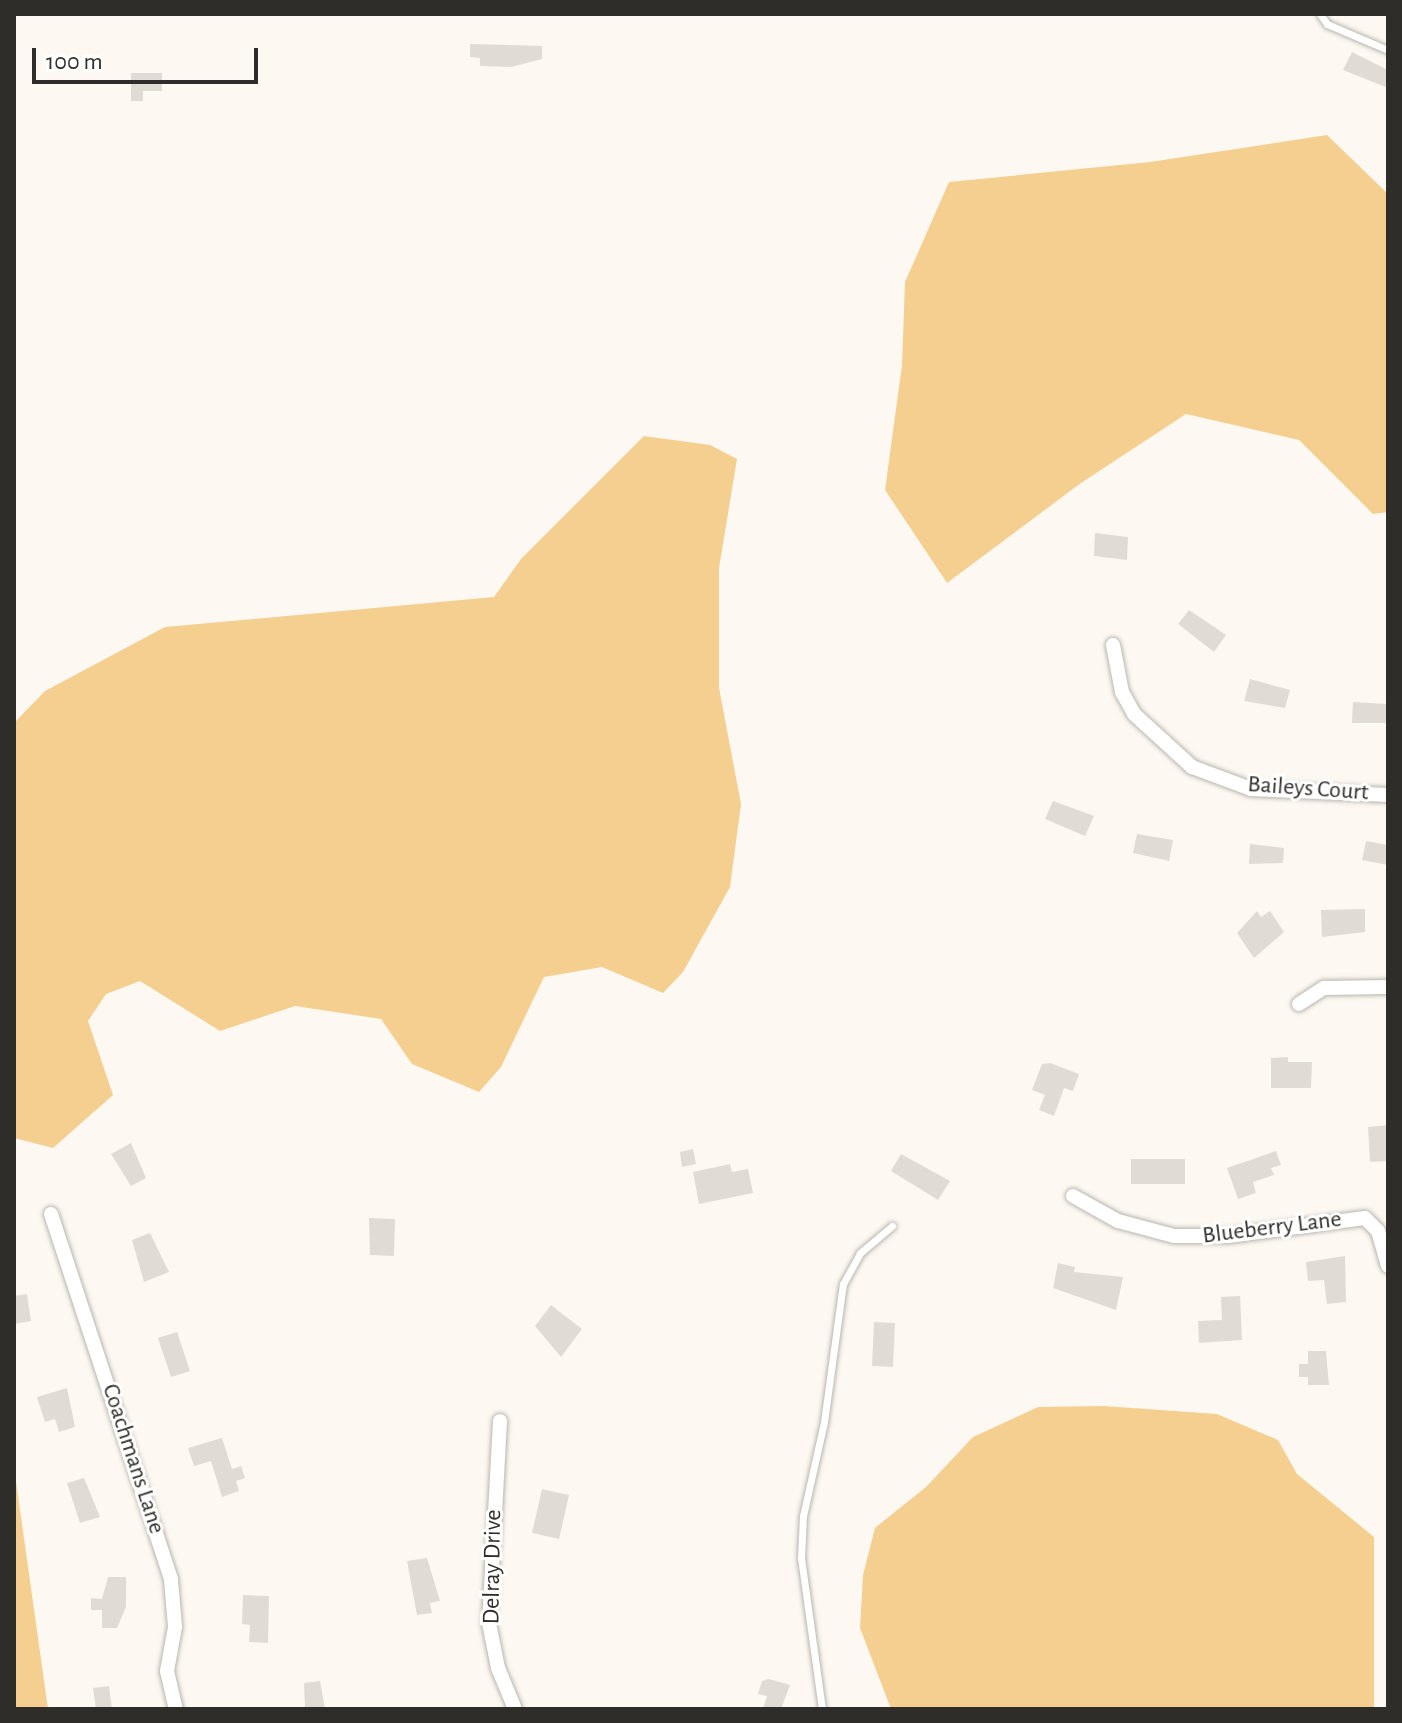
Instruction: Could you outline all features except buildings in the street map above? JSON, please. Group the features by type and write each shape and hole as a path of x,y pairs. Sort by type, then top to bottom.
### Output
{"street":[{"name":"Baileys Court","path":"1113,645 1122,692 1134,714 1192,767 1251,789 1388,795"},
{"path":"1299,1004 1324,988 1388,987"},
{"name":"Blueberry Lane","path":"1073,1196 1118,1221 1174,1236 1228,1236 1365,1218 1378,1231 1388,1266"},
{"name":"Coachmans Lane","path":"51,1214 171,1580 175,1627 167,1671 176,1709"},
{"name":"Delray Drive","path":"500,1421 489,1623 498,1668 515,1709"}],"lane":[{"path":"1320,14 1327,24 1388,50"},
{"path":"822,1709 801,1558 803,1516 824,1422 843,1284 860,1253 892,1226"}],"shaded area":[{"path":"1327,135 1388,194 1388,512 1373,514 1299,440 1186,414 1081,483 947,583 885,490 902,365 905,282 949,182 1150,162"},
{"path":"644,436 710,445 737,459 719,568 719,688 741,804 730,887 683,972 663,993 602,967 544,977 501,1067 479,1092 412,1064 381,1019 295,1006 220,1031 140,981 106,994 88,1021 113,1095 53,1148 14,1138 14,723 45,691 165,627 494,597 521,559"},
{"path":"1104,1406 1217,1414 1278,1440 1297,1474 1374,1537 1374,1709 891,1709 860,1628 863,1575 875,1528 926,1487 973,1437 1038,1407"},
{"path":"14,1467 48,1709 14,1709"}]}
